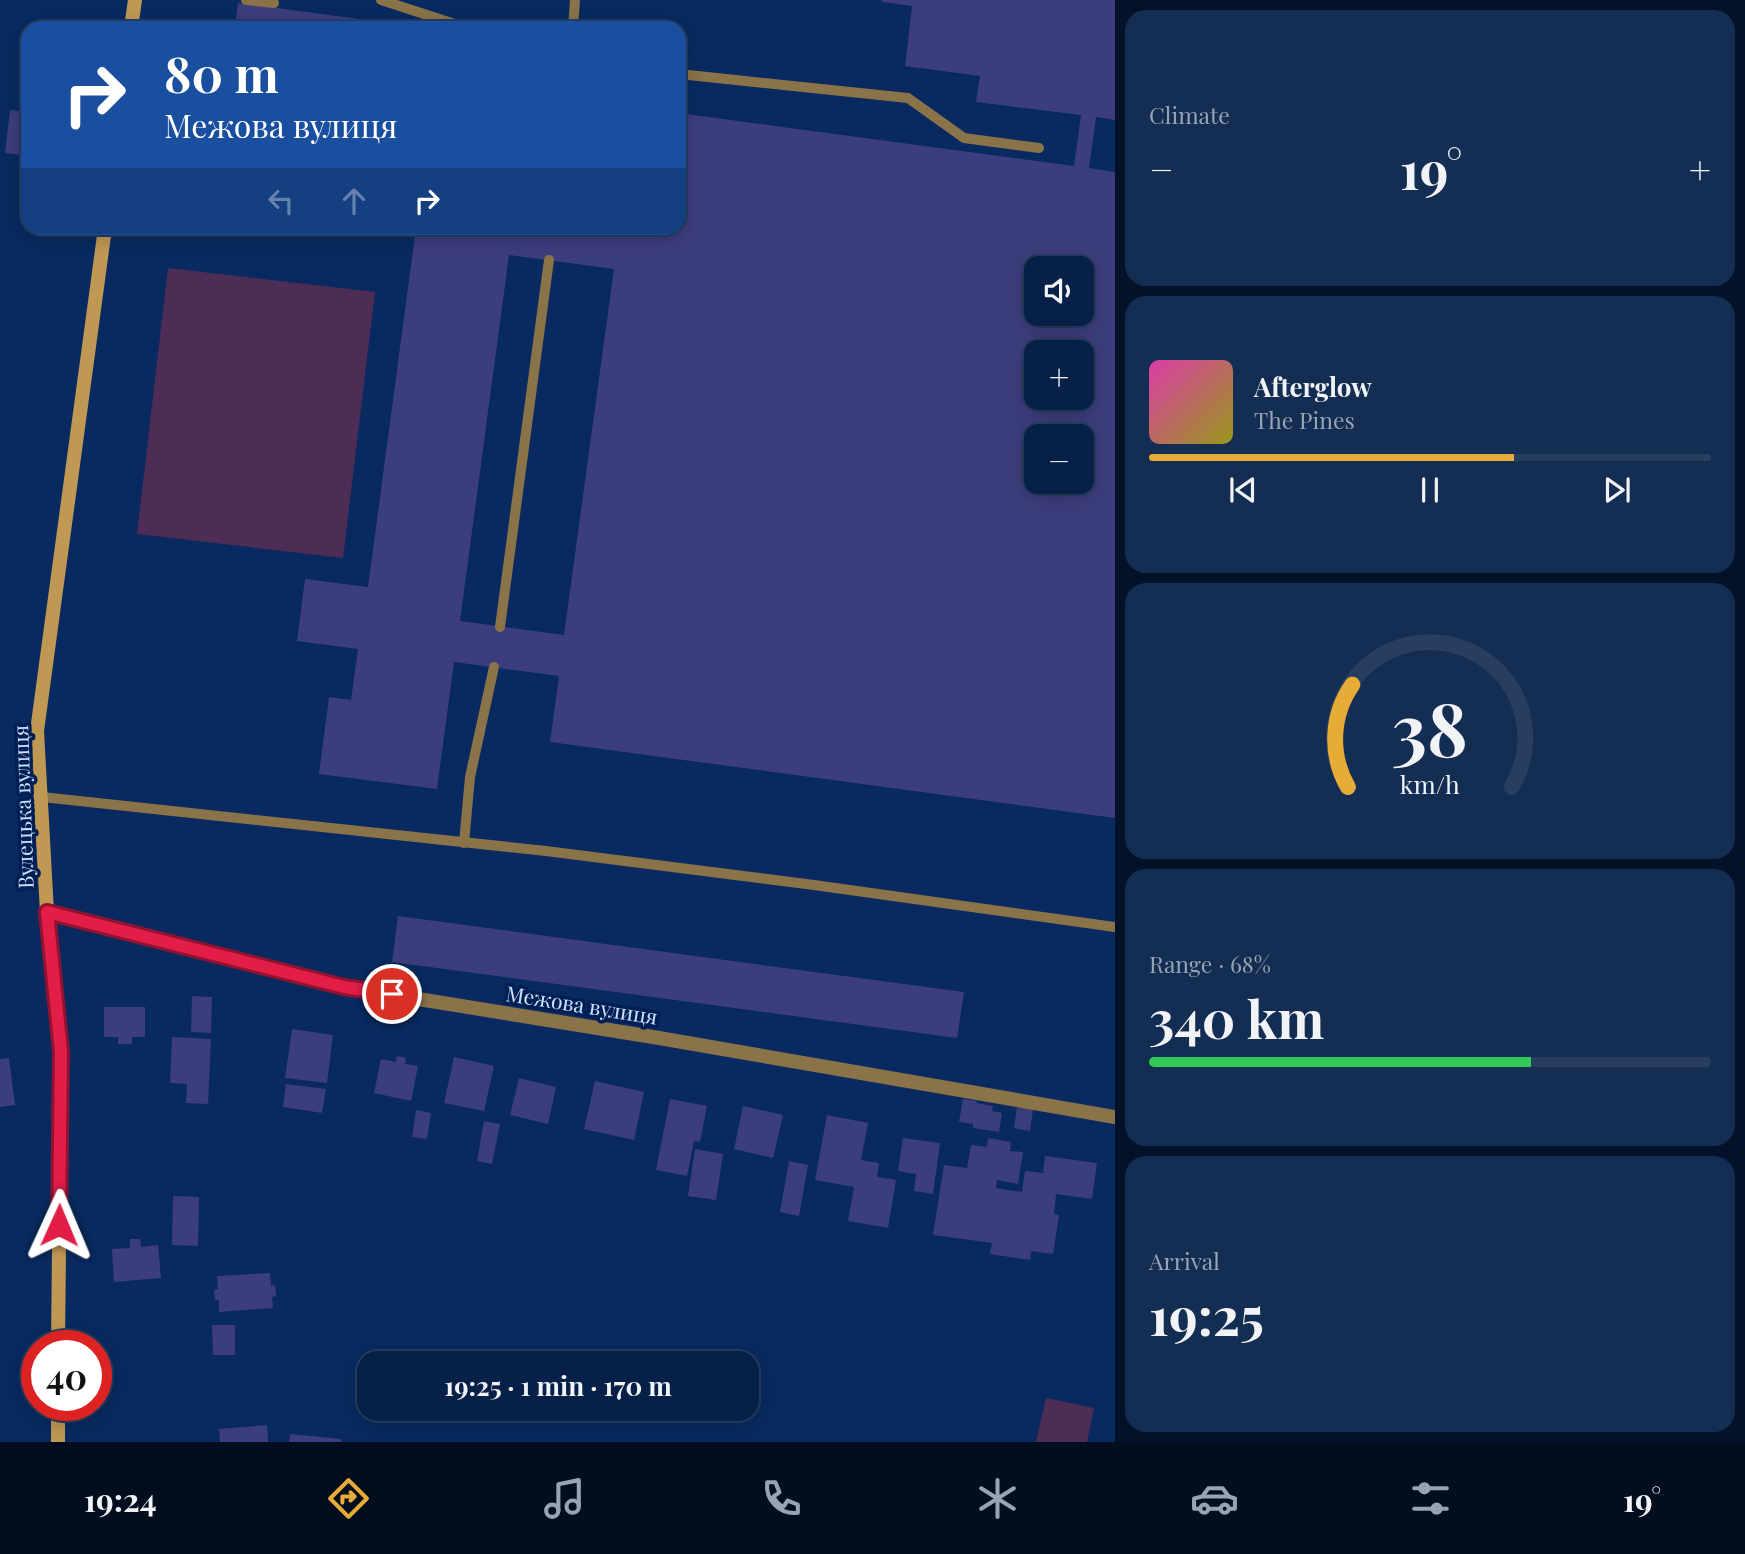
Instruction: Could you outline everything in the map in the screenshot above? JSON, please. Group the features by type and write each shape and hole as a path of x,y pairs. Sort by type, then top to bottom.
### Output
{"street":[{"path":"132,21 135,0"},
{"name":"Вулецька вулиця","path":"58,1330 61,1052 47,912 37,731 104,235"},
{"name":"Межова вулиця","path":"47,912 344,987 1115,1117"},
{"path":"58,1421 58,1442"}],"lane":[{"path":"246,0 274,3"},
{"path":"381,0 446,21"},
{"path":"574,21 575,0"},
{"path":"686,75 908,98 964,138 1039,148"},
{"path":"499,627 549,260"},
{"path":"464,843 470,777 494,667"},
{"path":"42,797 546,851 1115,927"}],"shaded area":[{"path":"168,268 375,292 343,558 137,534"},
{"path":"1046,1398 1094,1408 1087,1442 1036,1442"}],"building":[{"path":"882,0 1115,0 1115,120 1096,117 1089,168 1115,172 1115,818 550,742 559,676 454,662 437,789 319,774 329,697 351,700 358,649 297,641 305,579 368,587 415,235 686,235 686,114 1074,166 1081,115 976,102 980,76 905,66 912,6","holes":["509,255 614,269 564,635 460,621"]},
{"path":"238,3 374,21 236,21"},
{"path":"10,110 21,111 21,155 5,153"},
{"path":"398,916 964,992 957,1038 392,962"},
{"path":"192,996 212,997 211,1033 191,1032"},
{"path":"104,1007 145,1007 145,1037 132,1037 132,1044 118,1044 118,1037 104,1037"},
{"path":"292,1029 333,1035 327,1083 285,1078"},
{"path":"172,1037 211,1039 208,1104 186,1103 187,1084 170,1083"},
{"path":"397,1056 406,1058 405,1064 418,1066 411,1101 374,1093 381,1059 396,1062"},
{"path":"454,1057 494,1066 484,1111 444,1103"},
{"path":"9,1058 15,1105 0,1107 0,1059"},
{"path":"519,1078 556,1087 548,1124 510,1115"},
{"path":"595,1081 644,1092 634,1140 584,1129"},
{"path":"286,1084 326,1089 322,1113 283,1107"},
{"path":"670,1099 707,1106 700,1142 694,1141 687,1176 656,1170"},
{"path":"963,1099 993,1106 992,1111 1002,1113 999,1132 973,1128 973,1124 959,1122"},
{"path":"743,1106 783,1115 773,1158 734,1149"},
{"path":"1017,1107 1033,1109 1030,1131 1014,1128"},
{"path":"416,1110 431,1113 427,1139 412,1137"},
{"path":"827,1115 868,1123 861,1160 879,1163 877,1177 896,1180 888,1228 848,1221 854,1187 815,1180"},
{"path":"484,1121 500,1124 492,1164 477,1161"},
{"path":"903,1138 940,1143 933,1194 914,1191 916,1174 898,1171"},
{"path":"988,1138 1011,1142 1010,1151 1023,1152 1018,1184 997,1180 996,1188 1022,1192 1025,1171 1043,1173 1045,1156 1097,1163 1092,1199 1056,1194 1054,1214 1059,1215 1053,1254 1031,1251 1030,1260 990,1254 992,1243 933,1235 944,1165 967,1168 971,1145 987,1147"},
{"path":"695,1149 723,1154 716,1200 688,1196"},
{"path":"789,1161 808,1165 799,1216 780,1212"},
{"path":"173,1196 199,1197 198,1246 172,1245"},
{"path":"130,1239 140,1239 141,1247 158,1245 161,1278 114,1282 112,1249 130,1248"},
{"path":"270,1273 271,1286 275,1285 276,1296 272,1297 273,1308 219,1312 219,1300 215,1300 214,1290 218,1289 217,1276"},
{"path":"212,1325 235,1325 235,1355 213,1355"},
{"path":"267,1425 268,1442 220,1442 219,1429"},
{"path":"290,1434 341,1439 341,1442 289,1442"}],"route":[{"path":"59,1225 61,1052 47,912 344,987 392,994"}]}
